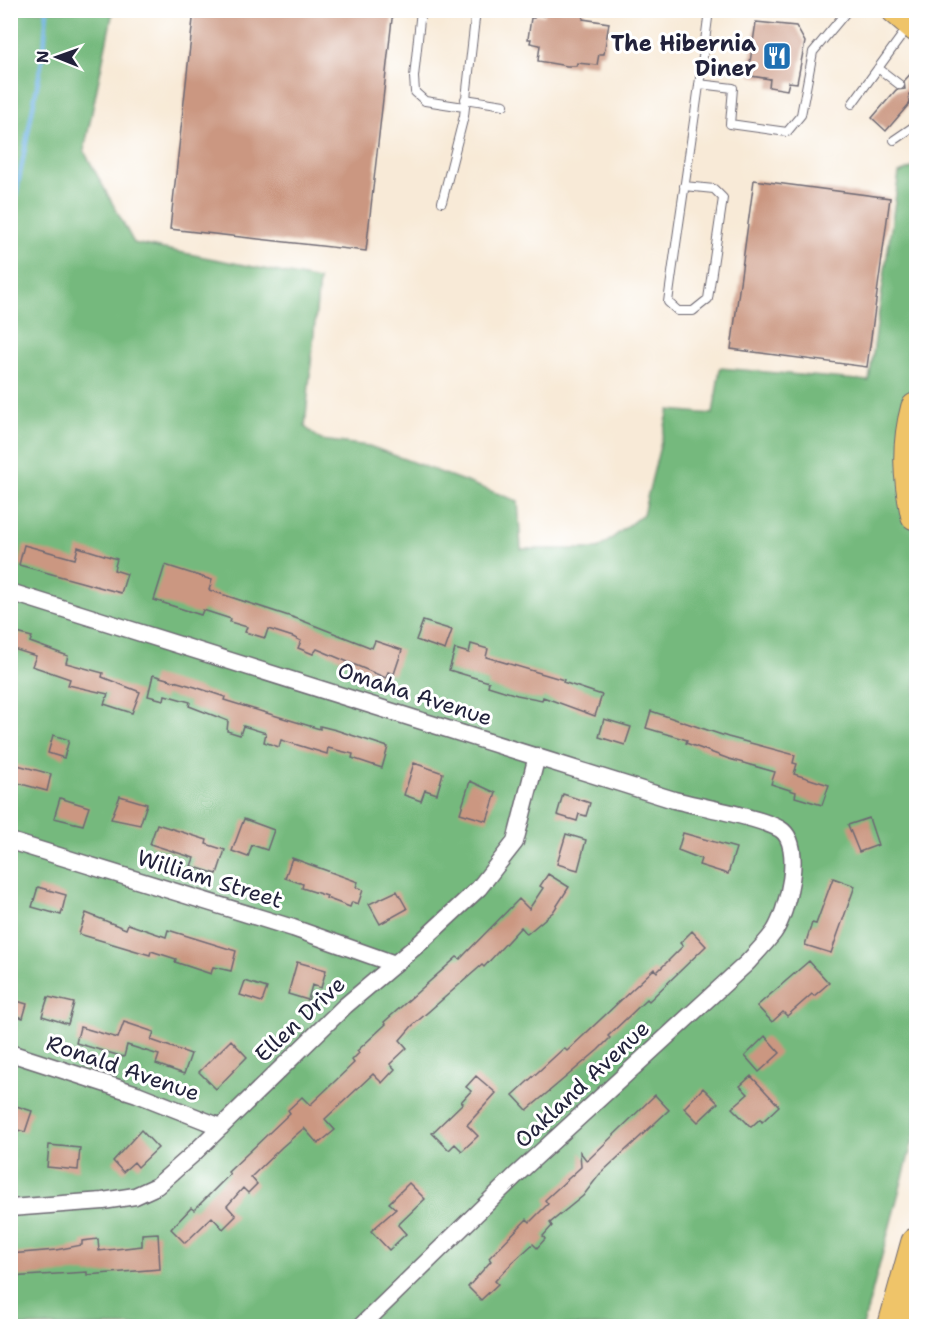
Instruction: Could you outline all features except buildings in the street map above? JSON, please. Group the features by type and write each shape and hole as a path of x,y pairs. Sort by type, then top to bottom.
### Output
{"highway":[{"path":"916,408 910,433 908,465 916,515"},
{"path":"893,1326 916,1243"}],"street":[{"name":"Omaha Avenue","path":"10,592 782,830 789,838 792,853"},
{"name":"Ellen Drive","path":"10,1208 135,1196 157,1186 345,1006 479,888 514,842 537,756"},
{"name":"William Street","path":"10,841 293,928 395,964"},
{"name":"Oakland Avenue","path":"361,1326 515,1176 747,963 775,931 788,899 792,853"},
{"name":"Ronald Avenue","path":"10,1053 137,1094 220,1127"}],"lane":[{"path":"421,10 414,77 415,92 425,101 504,105"},
{"path":"442,202 464,103 476,10"},
{"path":"684,186 714,189 723,198 708,299 693,311 678,311 668,302 684,186 699,84 709,10"},
{"path":"699,84 733,88 730,124 788,132 801,115 813,52 848,10"},
{"path":"852,104 910,22"},
{"path":"878,68 900,86"},
{"path":"894,140 916,125"}],"green space":[{"path":"10,11 113,11 84,151 134,243 319,280 305,427 321,440 369,446 518,501 521,549 598,549 643,514 669,410 713,414 720,368 869,381 899,173 916,166 916,1129 863,1326 11,1326 10,124 13,52"}],"waterway":[{"path":"10,226 44,50 47,10"}],"place":[{"name":"The Hibernia Diner","path":"777,56"}]}
